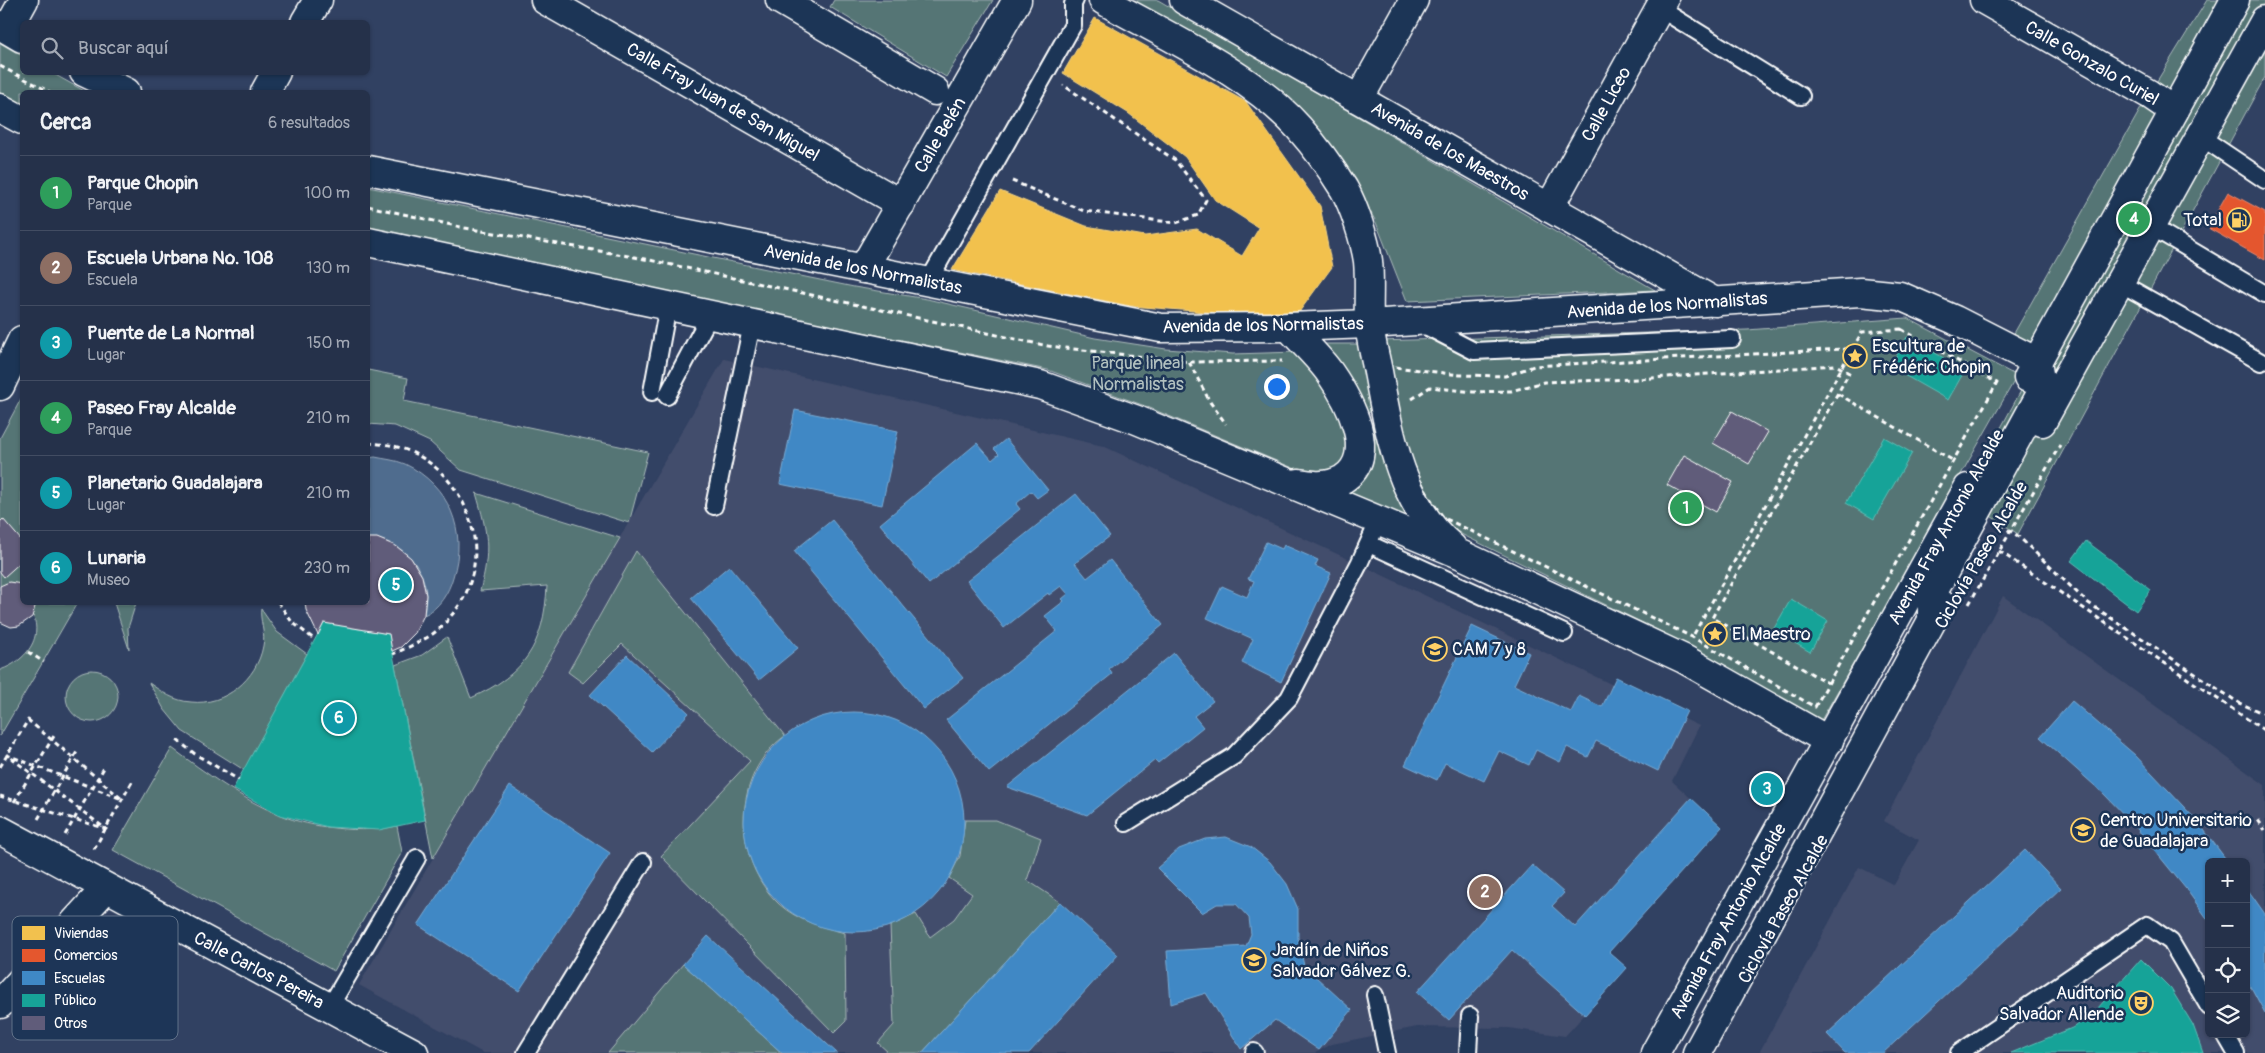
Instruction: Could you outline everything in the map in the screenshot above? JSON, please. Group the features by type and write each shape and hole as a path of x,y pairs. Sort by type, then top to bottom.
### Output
{"street":[{"path":"10,31 24,0"},
{"path":"306,20 318,0"},
{"name":"Calle Fray Juan de San Miguel","path":"545,0 901,204"},
{"path":"780,0 935,91"},
{"name":"Calle Belén","path":"863,269 1017,0"},
{"path":"1103,0 1236,76 1266,97 1299,128 1345,190 1358,224 1368,260 1369,324 1395,408 1408,490 1441,538 1462,555"},
{"name":"Avenida de los Maestros","path":"1184,0 1715,302"},
{"path":"1358,99 1414,0"},
{"name":"Calle Gonzalo Curiel","path":"1984,0 2149,94 2174,111"},
{"name":"Avenida Fray Antonio Alcalde","path":"1654,1053 1853,698 2174,111 2226,3"},
{"name":"Calle Liceo","path":"1548,208 1661,4"},
{"name":"Avenida Fray Antonio Alcalde","path":"1697,1053 1932,620 2000,525 2120,283 2265,20"},
{"path":"90,75 122,90"},
{"path":"266,90 274,75"},
{"path":"0,108 20,119"},
{"name":"Avenida de los Normalistas","path":"370,170 1161,328 1289,328 1369,324 1860,292 1900,296 1955,320 2037,362"},
{"path":"370,242 1040,385 1137,420 1282,481 1373,533 1462,555 1684,659 1829,741"},
{"path":"1282,481 1322,486 1338,482 1350,475 1357,465 1361,451 1360,435 1354,418 1330,373 1289,328"},
{"path":"0,386 20,344"},
{"path":"1932,620 1932,594 2042,392 2037,362"},
{"name":"Calle Carlos Pereira","path":"0,830 158,916"},
{"path":"80,916 106,888"},
{"name":"Calle Carlos Pereira","path":"178,927 414,1053"},
{"path":"0,1004 12,991"}],"lane":[{"path":"928,282 1073,25 1073,4 1075,0"},
{"path":"1661,4 1801,96"},
{"path":"2201,137 2265,180"},
{"path":"2152,227 2265,294"},
{"path":"2120,283 2261,362"},
{"path":"668,306 659,394 710,315"},
{"path":"1416,321 1474,352 1732,339"},
{"path":"714,506 752,324"},
{"path":"1126,823 1234,756 1289,698 1373,533 1564,633"},
{"path":"329,1008 417,858"},
{"path":"526,1053 643,862"},
{"path":"1959,1053 2147,925 2171,942 2205,1000"},
{"path":"1375,995 1387,1053"},
{"path":"1468,1053 1470,1016"},
{"path":"2227,1038 2236,1053"}],"path":[{"path":"0,66 46,90"},
{"path":"990,172 1084,211 1176,222 1198,215 1206,200 1175,160 1046,73"},
{"path":"370,206 465,228 640,258 1048,346 1188,362 1284,361"},
{"path":"1692,637 1862,332 1901,329 1997,383 1815,707 1692,637 1444,518 1433,504 1410,458 1395,408 1387,366 1460,376 1505,376 1534,366 1853,348"},
{"path":"1188,362 1210,402 1225,424 1232,428"},
{"path":"1410,400 1430,387 1473,392 1511,391 1544,382 1638,379 1836,366 1849,373 1712,618 1853,698"},
{"path":"1838,394 1961,465"},
{"name":"Ciclovía Paseo Alcalde","path":"1968,606 1999,551 2000,525 2062,442"},
{"path":"370,443 394,446 428,460 454,485 470,517 475,553 468,588 450,619 422,642 393,654"},
{"path":"2000,525 2087,602 2240,702 2265,714"},
{"path":"1999,551 2265,731"},
{"path":"280,605 292,622 315,640"},
{"path":"28,652 44,662"},
{"path":"0,766 28,720 122,799"},
{"path":"12,806 54,736"},
{"path":"177,740 194,754 238,780"},
{"path":"37,820 78,750"},
{"path":"7,755 122,799"},
{"path":"7,755 106,829"},
{"path":"65,835 104,766"},
{"path":"93,850 132,782"},
{"path":"0,796 106,829"},
{"path":"2258,820 2265,830"}],"shaded area":[{"path":"724,359 1103,446 1359,564 1699,726 1672,781 1722,827 1609,952 1627,968 1565,1036 1509,1028 1417,1027 1332,1044 1315,1053 483,1053 359,985"},
{"path":"375,457 405,464 420,473 433,484 451,511 458,543 457,560 446,594 434,609 424,615 426,595 421,573 415,564 399,548 379,539 370,538 370,458"},
{"name":"Centro Universitario de Guadalajara","path":"2003,596 2265,785 2265,1053 1759,1053 1859,867 1894,885 1919,840 1884,821"}],"green space":[{"path":"834,0 993,0 946,77 830,7"},
{"path":"1130,0 1158,0 1655,290 1407,301 1375,220 1339,157 1283,91"},
{"path":"2207,0 2265,0 2265,77 2018,534 1963,498 2037,361 2008,344 2149,94"},
{"path":"0,43 20,55 20,75 56,75 82,90 20,90 20,107 0,95"},
{"name":"Parque lineal Normalistas","path":"370,187 854,287 927,299 1095,338 1166,349 1233,354 1298,352 1329,389 1351,440 1344,467 1310,475 1145,406 1048,370 370,231"},
{"path":"1907,318 2017,376 1820,722 1690,646 1463,535 1439,520 1412,474 1379,341 1747,330"},
{"path":"1317,344 1359,344 1374,411 1362,414"},
{"path":"370,370 408,378 404,401 648,452 629,523 461,470 430,442 395,426 370,424"},
{"path":"20,401 20,597 0,590 0,438"},
{"path":"1379,423 1411,513 1403,523 1341,494 1360,479 1369,466 1370,450 1366,427"},
{"path":"476,493 620,538 433,858 395,665 422,655 447,637 471,698 490,689 518,668 536,641 545,607 547,586 480,591 486,564 487,542"},
{"path":"636,551 785,736 767,752 755,772 747,794 744,818 746,842 753,865 764,886 779,904 802,919 845,933 846,1021 834,1033 661,856 750,761 622,644 583,683 568,672"},
{"path":"26,605 76,605 0,736 0,670 20,659 33,643 36,633 32,613"},
{"path":"115,605 135,605 128,628 129,649"},
{"path":"261,609 277,632 307,654 244,770 182,731 164,709 149,683 168,696 191,702 216,700 238,688 247,679 260,658 264,641"},
{"path":"87,670 97,670 111,677 118,691 118,701 111,715 97,722 87,722 77,718 70,711 66,701 66,691 70,681 77,674"},
{"path":"172,748 238,794 266,809 293,820 322,826 354,829 397,826 402,852 334,971 113,850"},
{"path":"965,820 996,820 1041,838 1027,880 1060,902 922,1053 889,1053 878,1043 894,1025 890,926 916,914 930,937 954,919 972,894 949,878 960,856"},
{"path":"683,964 782,1053 608,1053"}],"building: Viviendas":[{"path":"1095,18 1246,102 1320,206 1332,267 1294,319 1131,306 952,270 1000,191 1086,226 1145,236 1197,229 1242,256 1259,228 1215,200 1185,157 1128,113 1063,73"}],"building: Comercios":[{"name":"Total","path":"2228,192 2265,212 2265,260 2208,228"}],"building: Escuelas":[{"path":"795,410 898,431 882,505 780,484"},
{"path":"1006,439 1048,490 1037,498 1031,491 1016,504 1020,509 929,584 880,524 977,443 992,460 999,454 994,449"},
{"path":"1076,494 1110,536 1075,563 1087,578 1110,560 1163,625 1109,669 1112,674 989,772 946,720 1057,631 1045,616 1064,601 1062,599 1068,594 1061,586 1049,595 1048,593 1004,628 967,581"},
{"path":"832,520 963,678 924,709 794,551"},
{"path":"1266,542 1282,549 1284,545 1318,560 1315,566 1331,573 1281,682 1242,663 1253,639 1207,618 1222,586 1247,597 1254,581 1248,579"},
{"path":"729,566 798,648 759,680 691,598"},
{"path":"1472,626 1529,653 1514,685 1571,712 1579,696 1602,707 1616,677 1687,711 1658,771 1596,741 1588,757 1567,747 1560,762 1536,750 1529,765 1499,751 1484,781 1445,763 1437,780 1405,765"},
{"path":"1174,653 1213,701 1194,716 1203,727 1158,763 1155,760 1087,815 1007,787"},
{"path":"627,655 689,713 652,752 590,695"},
{"path":"2072,701 2135,755 2198,822 2225,858 2205,858 2205,915 2134,825 2103,793 2040,737"},
{"path":"843,712 865,712 896,720 915,730 932,744 946,761 956,780 964,811 964,833 956,864 946,883 932,900 915,914 896,924 865,932 843,932 812,924 802,919 784,907 769,892 752,864 744,833 744,811 752,780 757,770 769,752 784,737 812,720"},
{"path":"510,786 610,853 519,991 418,925"},
{"path":"1691,798 1722,827 1609,952 1627,968 1585,1015 1512,950 1449,1020 1417,992 1532,865 1564,893 1552,906 1575,927"},
{"path":"1226,837 1251,847 1270,862 1287,884 1298,909 1298,938 1304,966 1352,1010 1319,1050 1275,1020 1241,1049 1206,993 1171,1004 1167,951 1246,946 1251,934 1249,918 1236,904 1217,904 1202,913 1157,868 1179,849 1205,839"},
{"path":"2025,850 2061,888 1883,1053 1845,1053 1827,1034"},
{"path":"2250,893 2265,914 2265,1013 2250,985"},
{"path":"1060,902 1118,955 1029,1053 922,1053"},
{"path":"708,936 837,1053 782,1053 683,964"}],"building: Público":[{"path":"1907,337 1965,370 1948,400 1890,367"},
{"path":"1884,437 1912,453 1874,519 1846,503"},
{"path":"2086,541 2151,590 2136,611 2071,561"},
{"path":"1791,599 1828,621 1810,652 1773,630"},
{"path":"324,623 389,634 425,820 379,830 328,827 280,815 233,789"},
{"name":"Auditorio Salvador Allende","path":"2141,959 2171,989 2193,1025 2203,1053 2011,1053 2072,1028 2090,1017"}],"building: Otros":[{"path":"1732,411 1768,432 1749,464 1713,443"},
{"path":"1684,455 1733,482 1716,512 1667,485"},
{"path":"3,519 20,539 20,563 4,577 0,572 0,522"},
{"path":"370,538 377,538 396,546 411,558 422,576 426,595 424,615 415,633 401,647 392,651 389,634 324,623 318,635 305,605 370,605"},
{"path":"9,582 20,584 20,605 35,605 32,617 19,626 11,627 0,622 0,586"}],"place":[{"name":"Paseo Fray Alcalde","path":"2134,219"},
{"name":"Total","path":"2239,220"},
{"name":"Escultura de Frédéric Chopin","path":"1855,356"},
{"name":"Parque Chopin","path":"1686,508"},
{"name":"Planetario Guadalajara","path":"396,585"},
{"name":"El Maestro","path":"1715,634"},
{"name":"CAM 7 y 8","path":"1435,649"},
{"name":"Lunaria","path":"339,718"},
{"name":"Puente de La Normal","path":"1767,789"},
{"name":"Centro Universitario de Guadalajara","path":"2083,830"},
{"name":"Escuela Urbana No. 108","path":"1485,892"},
{"name":"Jardín de Niños Salvador Gálvez G.","path":"1254,960"},
{"name":"Auditorio Salvador Allende","path":"2141,1003"}]}
